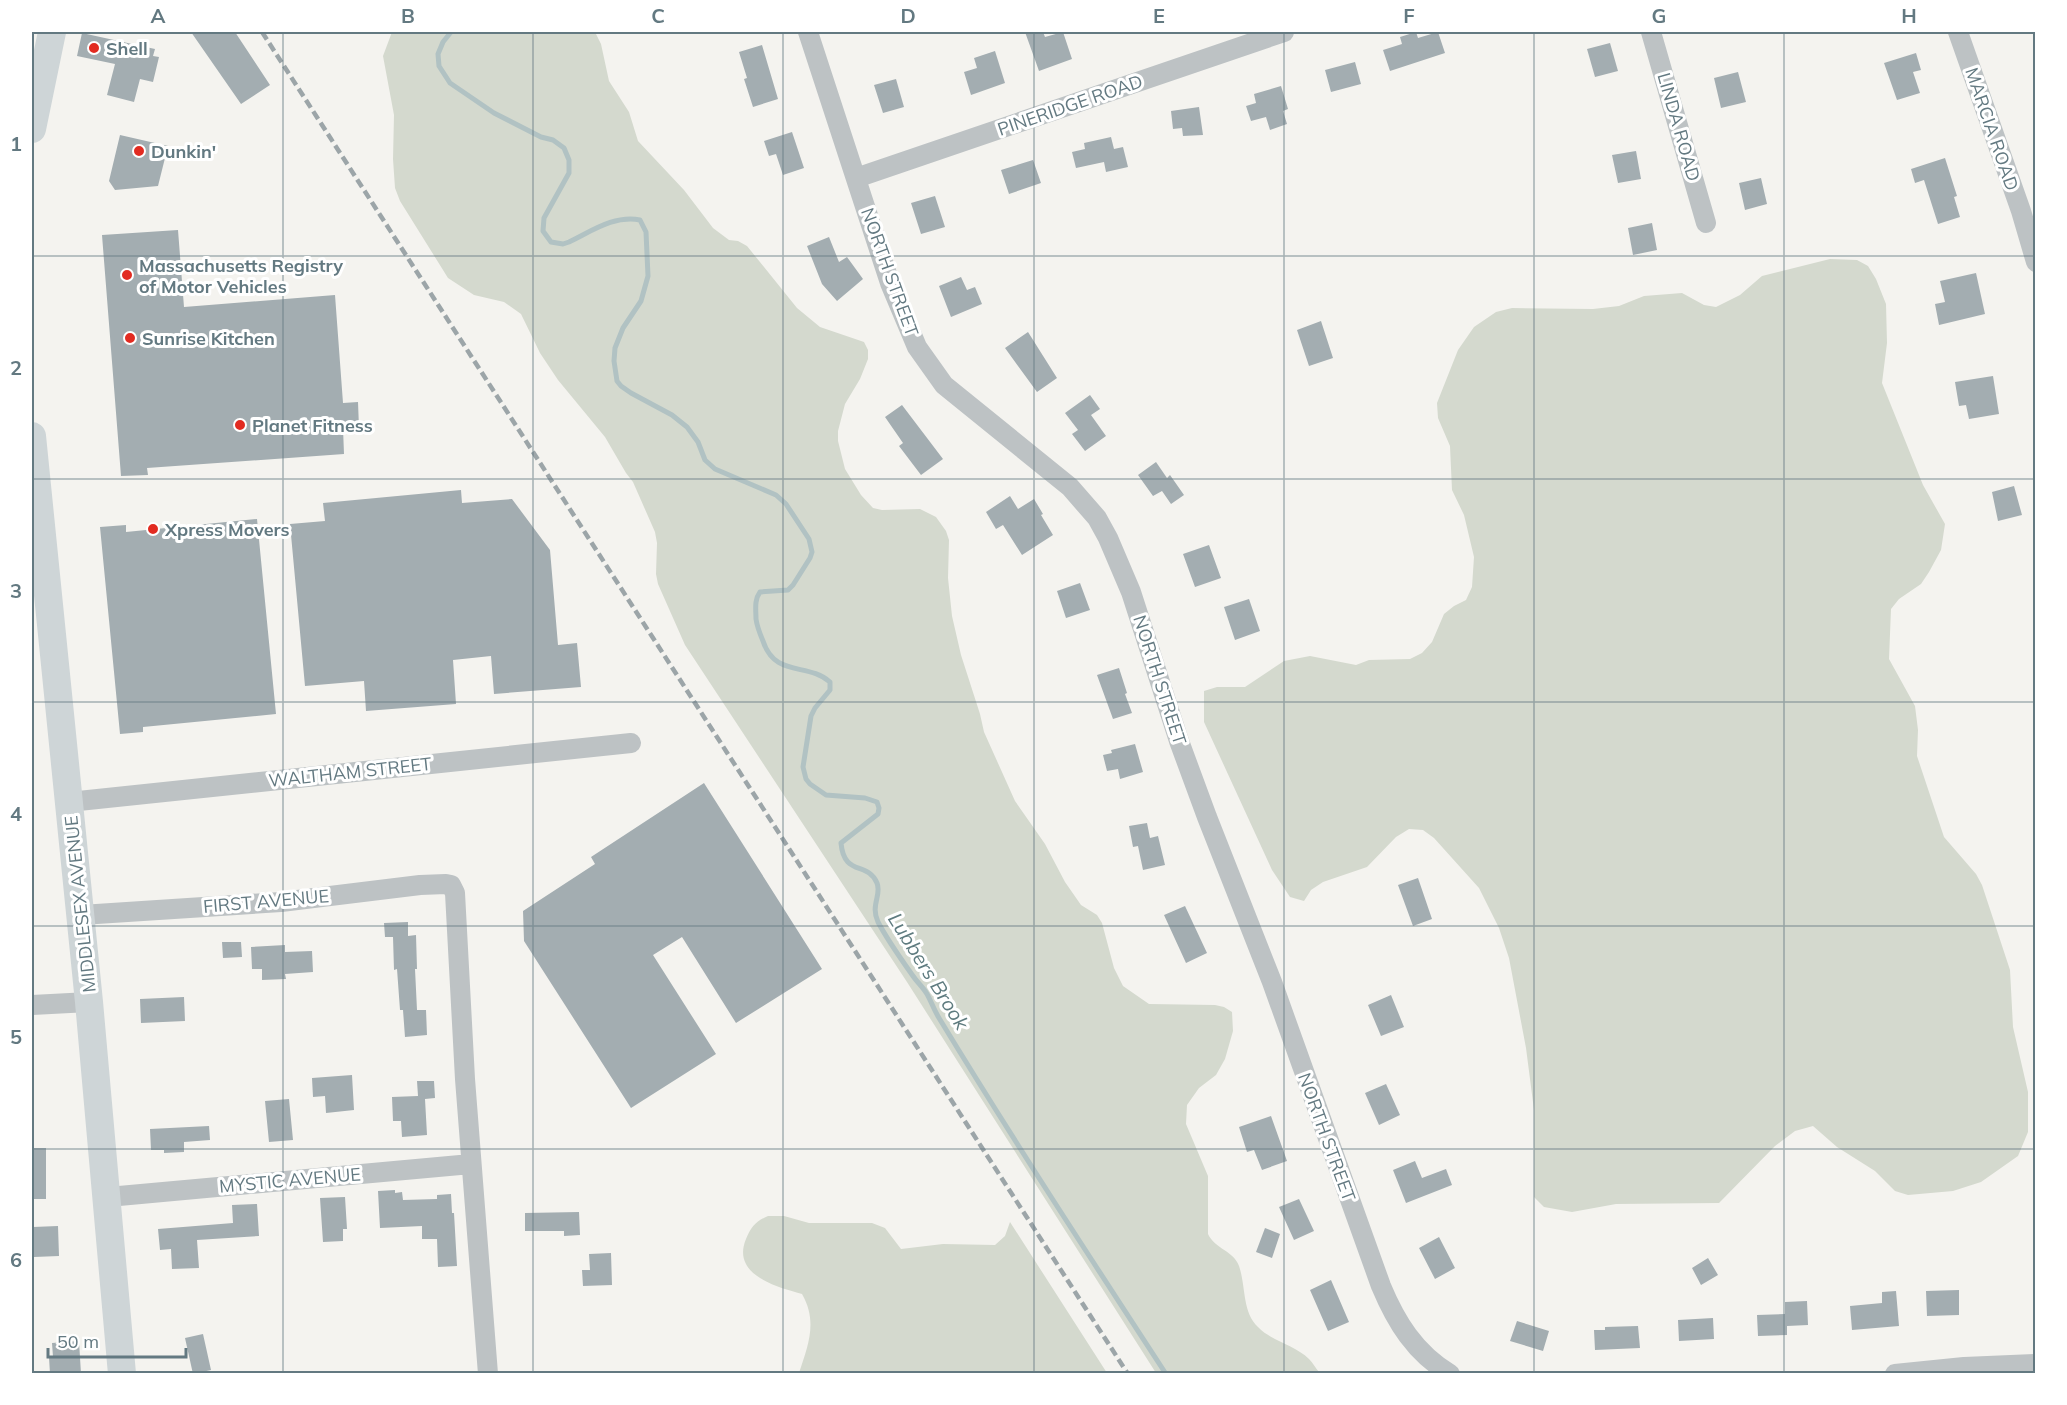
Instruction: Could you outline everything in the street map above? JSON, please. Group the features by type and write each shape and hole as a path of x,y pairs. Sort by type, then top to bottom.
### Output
{"main road":[{"path":"32,129 52,32"},
{"name":"MIDDLESEX AVENUE","path":"32,436 90,1002 122,1374"}],"street":[{"name":"NORTH STREET","path":"808,32 898,304 917,347 930,368 944,384 1070,487 1097,518 1108,538 1131,592 1179,741 1272,982 1380,1286 1408,1338 1421,1353 1450,1374"},
{"name":"PINERIDGE ROAD","path":"856,178 1284,32"},
{"name":"LINDA ROAD","path":"1652,32 1706,223"},
{"name":"MARCIA ROAD","path":"1958,32 2021,211 2036,262"},
{"name":"WALTHAM STREET","path":"69,802 631,743"},
{"name":"FIRST AVENUE","path":"81,915 281,902 420,885 451,885 455,893 471,1164"},
{"path":"32,1005 90,1002"},
{"name":"MYSTIC AVENUE","path":"108,1197 471,1164"},
{"path":"471,1164 488,1374"},
{"path":"1895,1374 2036,1364"}],"shaded area":[{"path":"392,32 595,32 601,44 609,81 629,112 638,141 684,190 713,228 729,240 738,241 747,246 797,308 820,327 864,342 868,350 868,359 860,379 845,404 838,431 838,441 845,469 861,495 873,508 882,510 920,509 936,517 946,531 949,540 948,578 952,616 984,732 1015,801 1045,844 1065,882 1081,905 1097,915 1102,923 1114,968 1123,986 1149,1004 1215,1005 1232,1012 1233,1031 1225,1059 1216,1075 1199,1088 1187,1105 1186,1124 1208,1176 1208,1234 1215,1243 1237,1261 1249,1314 1253,1321 1269,1336 1303,1354 1320,1373 1156,1373 907,982 685,645 658,584 655,532 633,482 605,437 558,380 540,353 521,314 504,302 474,295 448,278 400,201 395,188 394,115 383,56"},
{"path":"1830,259 1857,260 1868,266 1876,279 1886,304 1887,343 1882,383 1923,485 1945,524 1941,550 1929,572 1921,584 1899,599 1891,609 1889,659 1915,706 1918,730 1917,756 1944,837 1976,874 1982,885 2010,970 2013,1027 2028,1092 2028,1132 2018,1156 1981,1182 1953,1191 1908,1195 1895,1191 1875,1171 1837,1147 1813,1126 1795,1131 1775,1146 1719,1203 1616,1204 1572,1212 1544,1207 1534,1197 1534,1110 1526,1048 1509,958 1499,928 1479,888 1434,838 1423,830 1409,829 1396,837 1367,867 1323,882 1311,890 1304,901 1290,897 1272,870 1204,722 1204,691 1217,687 1245,687 1284,661 1310,656 1356,665 1369,660 1410,659 1422,653 1432,642 1444,614 1466,600 1472,587 1474,557 1464,515 1452,490 1450,446 1438,418 1437,403 1458,350 1474,327 1496,312 1512,308 1593,309 1619,306 1644,296 1682,293 1704,305 1716,307 1740,295 1762,276"},
{"path":"768,1216 784,1216 809,1223 872,1223 885,1228 901,1249 943,1244 995,1245 1005,1236 1010,1222 1107,1373 799,1373 810,1334 810,1314 807,1304 802,1294 769,1283 751,1270 745,1262 743,1251 748,1235 757,1222"}],"building":[{"path":"191,32 235,32 270,85 241,104"},
{"path":"1025,32 1043,32 1045,37 1063,32 1072,59 1039,71"},
{"path":"1416,32 1418,38 1438,32 1445,53 1390,71 1383,50 1402,44 1400,37"},
{"path":"82,33 155,49 153,56 159,57 153,82 140,79 134,102 107,95 115,64 77,56"},
{"path":"1610,43 1618,71 1595,77 1587,49"},
{"path":"762,45 778,99 753,107 744,79 747,78 739,52"},
{"path":"995,51 1005,83 971,95 964,72 977,68 974,58"},
{"path":"1916,53 1921,70 1913,72 1920,93 1897,100 1884,63"},
{"path":"1355,62 1361,84 1331,92 1325,70"},
{"path":"1738,72 1746,102 1721,108 1714,78"},
{"path":"896,79 904,107 883,113 874,85"},
{"path":"1281,86 1288,109 1283,111 1287,124 1270,130 1266,117 1251,121 1246,106 1256,103 1254,94"},
{"path":"1199,107 1203,135 1183,136 1182,128 1173,129 1171,111"},
{"path":"792,132 804,168 783,175 776,154 769,156 764,141"},
{"path":"120,135 168,146 158,186 115,190 109,181"},
{"path":"1111,137 1114,149 1123,147 1128,167 1106,172 1104,162 1076,168 1072,152 1085,149 1084,143"},
{"path":"1636,151 1641,179 1618,183 1612,155"},
{"path":"1945,158 1957,196 1954,197 1960,217 1938,224 1924,180 1915,183 1911,169"},
{"path":"1033,160 1041,183 1009,194 1001,170"},
{"path":"1761,178 1767,204 1745,210 1739,183"},
{"path":"935,196 945,227 921,234 911,203"},
{"path":"1652,223 1657,250 1633,255 1628,228"},
{"path":"178,230 184,307 335,295 343,403 358,402 359,428 343,428 344,454 147,468 148,475 121,476 102,235"},
{"path":"829,237 839,262 847,257 863,279 837,301 822,284 807,246"},
{"path":"1976,273 1985,314 1939,325 1935,304 1945,302 1940,281"},
{"path":"961,277 967,290 975,287 982,304 951,317 939,286"},
{"path":"1321,321 1333,358 1309,366 1297,330"},
{"path":"1028,332 1057,378 1037,392 1005,348"},
{"path":"1993,376 1999,414 1969,419 1966,405 1959,406 1955,382"},
{"path":"1090,395 1100,409 1091,415 1106,436 1085,451 1072,434 1078,430 1065,413"},
{"path":"902,405 943,459 921,475 899,446 903,443 885,417"},
{"path":"1156,462 1167,478 1170,475 1184,495 1171,504 1162,491 1153,496 1138,475"},
{"path":"2014,486 2022,515 1998,521 1992,492"},
{"path":"461,490 462,503 512,499 550,550 558,645 577,643 581,687 494,694 491,656 453,660 456,704 366,711 364,681 305,686 290,524 325,521 323,503"},
{"path":"1010,496 1018,509 1034,499 1053,535 1022,555 1003,525 996,529 986,512"},
{"path":"257,519 276,714 143,727 143,732 120,734 100,527 126,525 126,532"},
{"path":"1209,545 1221,578 1195,587 1183,554"},
{"path":"1080,583 1090,610 1066,618 1057,591"},
{"path":"1249,599 1260,631 1235,640 1224,607"},
{"path":"1119,668 1132,713 1113,719 1097,675"},
{"path":"1135,744 1143,772 1120,779 1118,769 1107,771 1103,755 1112,753 1111,750"},
{"path":"704,783 822,969 736,1023 682,937 653,955 716,1054 631,1108 524,941 523,911 595,864 591,857"},
{"path":"1147,823 1150,838 1158,836 1165,865 1143,870 1138,846 1133,847 1129,826"},
{"path":"1418,878 1432,919 1413,926 1398,885"},
{"path":"1185,906 1207,953 1186,963 1164,915"},
{"path":"408,922 408,936 416,935 417,1010 426,1010 427,1035 405,1037 403,1010 400,1010 397,969 394,970 393,937 385,937 384,923"},
{"path":"222,942 241,942 242,957 223,958"},
{"path":"285,945 285,952 312,951 313,972 285,974 286,979 262,980 262,969 252,969 251,947"},
{"path":"1391,995 1404,1027 1381,1036 1368,1005"},
{"path":"184,997 185,1021 141,1023 140,999"},
{"path":"352,1075 354,1110 326,1113 325,1096 313,1097 312,1078"},
{"path":"417,1081 434,1081 435,1098 425,1099 427,1135 402,1137 401,1121 393,1121 392,1097 418,1096"},
{"path":"1386,1084 1400,1115 1379,1125 1365,1093"},
{"path":"289,1099 293,1140 269,1142 265,1101"},
{"path":"1271,1116 1287,1161 1262,1170 1254,1150 1247,1152 1239,1127"},
{"path":"209,1126 210,1140 184,1142 184,1152 164,1153 164,1150 151,1150 150,1129"},
{"path":"32,1148 46,1148 46,1199 32,1199"},
{"path":"1415,1161 1422,1178 1446,1169 1452,1185 1406,1203 1393,1170"},
{"path":"395,1190 395,1193 402,1192 403,1200 437,1199 437,1195 451,1194 457,1266 438,1267 437,1239 422,1239 422,1226 380,1228 378,1191"},
{"path":"345,1197 347,1229 343,1229 343,1241 323,1242 320,1198"},
{"path":"1299,1199 1314,1231 1294,1240 1279,1207"},
{"path":"257,1204 259,1236 197,1240 199,1268 172,1269 171,1249 160,1250 158,1229 233,1223 232,1205"},
{"path":"579,1212 580,1235 564,1236 564,1231 525,1231 525,1213"},
{"path":"58,1226 59,1256 34,1257 33,1227"},
{"path":"1265,1228 1280,1234 1272,1258 1256,1252"},
{"path":"1439,1237 1455,1268 1435,1279 1419,1248"},
{"path":"611,1253 612,1285 583,1286 582,1270 590,1270 589,1254"},
{"path":"1708,1258 1718,1275 1701,1285 1692,1268"},
{"path":"1331,1280 1349,1322 1328,1331 1310,1290"},
{"path":"1959,1290 1959,1315 1927,1316 1926,1291"},
{"path":"1896,1291 1899,1326 1852,1330 1850,1306 1882,1303 1882,1292"},
{"path":"1807,1301 1808,1325 1787,1326 1787,1335 1758,1336 1757,1315 1785,1314 1785,1302"},
{"path":"1713,1318 1714,1339 1679,1341 1678,1320"},
{"path":"1517,1321 1549,1331 1543,1351 1510,1341"},
{"path":"1638,1326 1640,1348 1595,1350 1594,1330 1605,1330 1605,1327"},
{"path":"203,1334 211,1370 193,1374 185,1338"},
{"path":"79,1341 81,1374 50,1374 49,1357 53,1357 52,1343"}],"waterway":[{"name":"Lubbers Brook","path":"451,32 443,42 438,54 439,66 450,83 494,113 541,137 553,140 564,148 569,160 569,173 544,218 543,231 551,242 563,244 612,222 640,220 646,232 648,276 641,301 623,328 615,348 617,381 631,393 672,415 687,427 698,442 705,460 715,469 776,495 786,504 809,539 812,552 810,558 793,585 788,590 760,592 756,609 756,622 761,636 768,653 775,660 793,668 812,672 830,682 830,690 811,716 803,767 806,779 826,795 865,798 877,802 878,814 841,843 843,854 851,865 873,876 878,887 876,916 890,943 925,991 994,1108 1166,1374"}],"railway":[{"path":"262,32 1128,1374"}],"place":[{"name":"Shell","path":"94,48"},
{"name":"Dunkin'","path":"139,151"},
{"name":"Massachusetts Registry of Motor Vehicles","path":"127,275"},
{"name":"Sunrise Kitchen","path":"130,338"},
{"name":"Planet Fitness","path":"240,425"},
{"name":"Xpress Movers","path":"153,529"}]}
